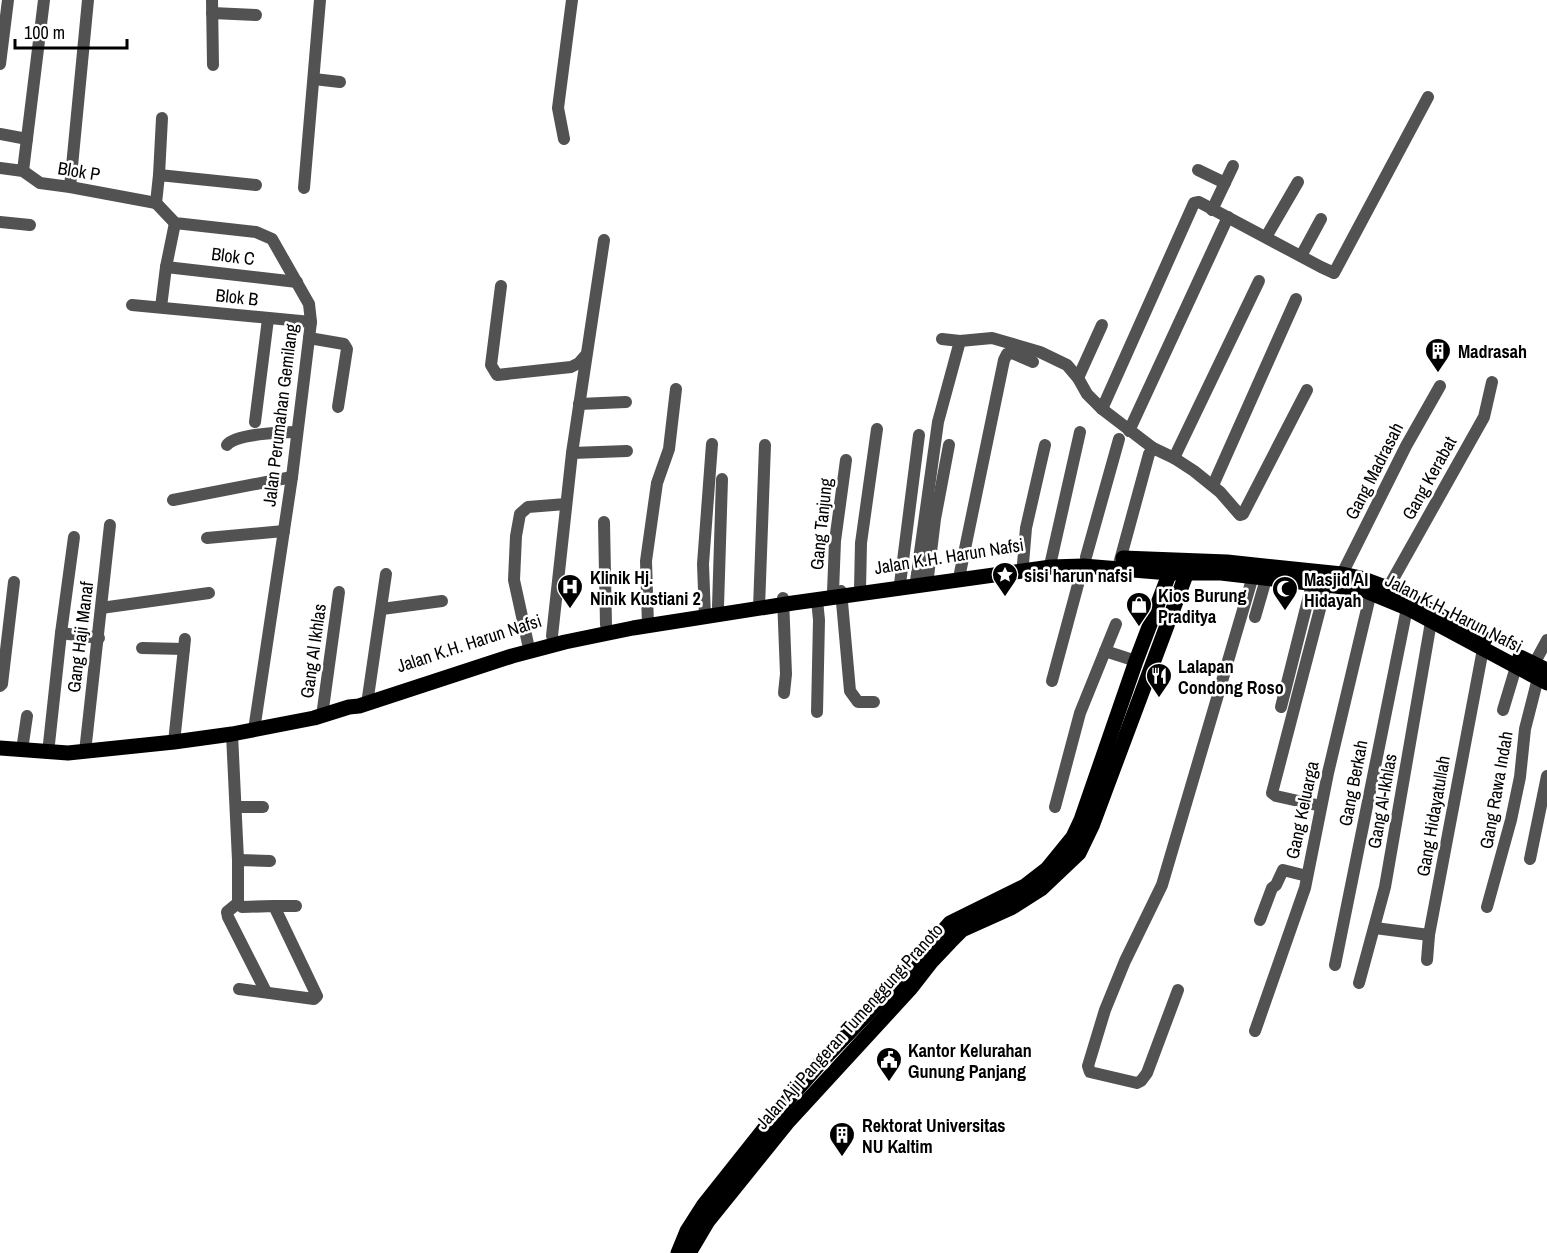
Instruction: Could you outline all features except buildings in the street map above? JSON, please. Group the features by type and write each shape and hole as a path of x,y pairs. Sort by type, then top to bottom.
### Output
{"main road":[{"name":"Jalan K.H. Harun Nafsi","path":"0,748 48,753 85,752 232,734 322,716 369,697 511,653 647,622 1051,561 1172,567 1227,562 1342,574 1389,588 1543,676"},
{"name":"Jalan K.H. Harun Nafsi","path":"783,601 817,600 860,590 1085,562"},
{"name":"Jalan Aji Pangeran Tumenggung Pranoto","path":"689,1253 708,1221 827,1055 950,923 1024,886 1047,869 1073,837 1172,567"},
{"name":"Jalan K.H. Harun Nafsi","path":"1188,567 1371,592 1407,608 1516,666 1543,676"},
{"name":"Jalan Aji Pangeran Tumenggung Pranoto","path":"678,1253 687,1231 703,1206 781,1118 911,988 932,961 962,930 1011,908 1041,889 1079,853 1092,826 1188,567"},
{"name":"Jalan K.H. Harun Nafsi","path":"349,707 359,706 511,653 528,644 552,636 606,625 647,622"}],"street":[{"path":"0,64 8,0"},
{"path":"23,171 44,0"},
{"path":"70,187 88,0"},
{"path":"304,188 320,0"},
{"path":"564,139 558,108 572,0"},
{"path":"213,65 212,6 256,15"},
{"path":"314,79 340,82"},
{"path":"1102,409 1194,203 1199,202 1332,273 1337,270 1428,97"},
{"path":"160,307 175,223 156,203 162,118"},
{"path":"0,134 27,139"},
{"path":"1212,210 1233,166"},
{"name":"Blok P","path":"0,168 23,171 40,183 156,203"},
{"path":"1198,170 1225,183"},
{"path":"159,175 256,185"},
{"path":"1266,237 1298,182"},
{"path":"1052,681 1124,435 1228,218"},
{"path":"1301,256 1321,219"},
{"path":"0,222 30,225"},
{"name":"Jalan Perumahan Gemilang","path":"175,223 256,232 269,236 309,304 311,322 292,477 254,730"},
{"path":"552,636 572,453 604,240"},
{"name":"Blok C","path":"166,267 297,282"},
{"path":"1174,458 1259,281"},
{"path":"501,286 491,365 497,375 571,367 579,363 587,354"},
{"path":"1211,484 1214,483 1296,299"},
{"name":"Blok B","path":"132,305 311,322"},
{"path":"255,422 268,319"},
{"path":"1078,378 1102,325"},
{"path":"309,338 344,344 347,349 338,407"},
{"path":"942,339 960,341 992,338 1011,342 1054,358 1066,365 1078,378 1087,394 1124,435 1151,450 1174,458 1211,484 1228,500 1236,513 1243,514 1307,390"},
{"path":"917,582 938,422 960,341"},
{"path":"960,573 1004,360 1007,354 1012,353 1033,362"},
{"name":"Gang Kerabat","path":"1389,588 1484,417 1492,382"},
{"name":"Gang Madrasah","path":"1342,574 1406,446 1440,386"},
{"path":"647,622 646,561 657,483 669,449 676,388"},
{"path":"579,404 626,402"},
{"path":"227,445 233,439 273,433 297,426"},
{"path":"860,590 861,543 877,429"},
{"path":"1051,561 1080,432"},
{"path":"917,582 919,435"},
{"path":"709,611 703,564 712,444"},
{"path":"759,605 765,445"},
{"path":"917,582 949,445"},
{"path":"1023,564 1026,528 1046,445"},
{"path":"1119,563 1151,450"},
{"path":"572,453 627,451"},
{"name":"Gang Tanjung","path":"846,460 835,541 850,691 858,702 874,702"},
{"path":"173,500 292,477"},
{"path":"709,611 722,479"},
{"path":"528,644 514,580 516,536 520,514 528,507 566,504"},
{"path":"604,522 606,625"},
{"name":"Gang Haji Manaf","path":"85,752 110,525"},
{"path":"207,538 284,531"},
{"path":"48,753 74,537"},
{"path":"369,697 386,574"},
{"path":"1256,617 1260,578"},
{"path":"1178,990 1147,1074 1141,1081 1137,1083 1090,1072 1088,1066 1105,1010 1125,961 1162,885 1260,578"},
{"path":"0,686 14,582"},
{"path":"1281,707 1319,585"},
{"path":"1319,585 1272,793 1276,796 1321,806"},
{"name":"Gang Al Ikhlas","path":"322,716 339,592"},
{"name":"Gang Keluarga","path":"1255,1031 1301,899 1371,592"},
{"path":"101,608 208,593"},
{"path":"817,600 819,620 817,712"},
{"path":"382,609 442,601"},
{"path":"783,601 786,674 784,693"},
{"name":"Gang Berkah","path":"1335,965 1407,608"},
{"name":"Gang Al-Ikhlas","path":"1359,983 1385,887 1431,622"},
{"path":"1055,807 1080,712 1116,624"},
{"path":"61,633 99,638"},
{"name":"Gang Rawa Indah","path":"1487,907 1511,820 1520,777 1525,729 1543,676 1547,640"},
{"path":"142,648 184,644 174,742"},
{"name":"Gang Hidayatullah","path":"1427,960 1429,935 1483,649"},
{"path":"1105,651 1136,661"},
{"path":"1503,710 1516,666"},
{"path":"22,750 27,716"},
{"path":"232,734 238,903 242,907 296,906"},
{"path":"1530,859 1547,776"},
{"path":"236,807 263,807"},
{"path":"238,860 270,861"},
{"path":"1260,920 1272,888 1276,885 1283,870 1307,876"},
{"path":"238,903 227,912 228,917 251,962 260,991"},
{"path":"239,989 314,999 317,996 274,906"},
{"path":"1375,928 1429,935"}],"place":[{"name":"Madrasah","path":"1438,374"},
{"name":"sisi harun nafsi","path":"1005,598"},
{"name":"Klinik Hj. Ninik Kustiani 2","path":"570,610"},
{"name":"Masjid Al Hidayah","path":"1285,612"},
{"name":"Kios Burung Praditya","path":"1139,628"},
{"name":"Lalapan Condong Roso","path":"1159,699"},
{"name":"Kantor Kelurahan Gunung Panjang","path":"889,1083"},
{"name":"Rektorat Universitas NU Kaltim","path":"842,1158"}]}
